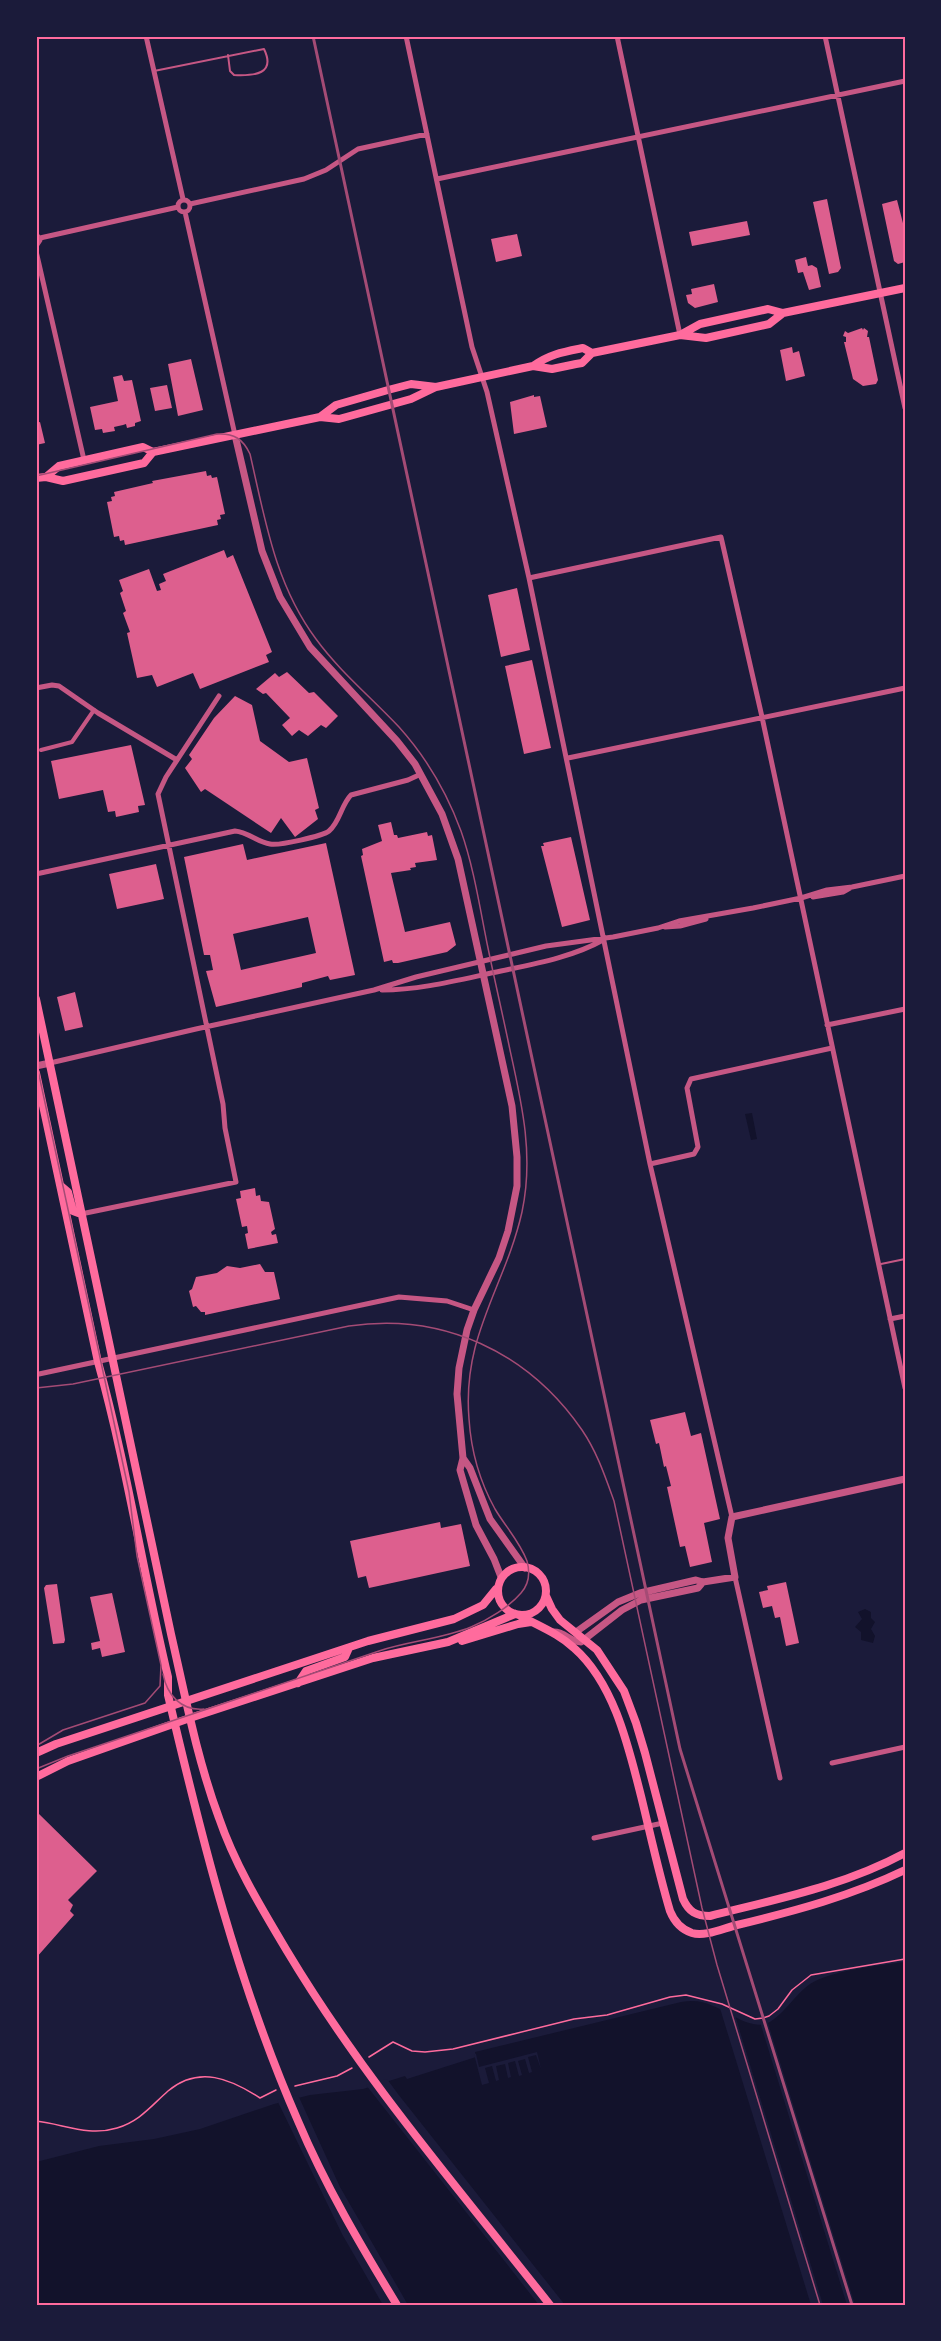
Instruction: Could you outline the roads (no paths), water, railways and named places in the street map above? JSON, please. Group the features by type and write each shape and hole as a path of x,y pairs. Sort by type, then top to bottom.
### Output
{"main road":[{"path":"36,478 46,477 63,481 144,462 153,452 321,417 339,419 411,399 436,387 533,366 552,369 582,363 592,353 680,335 700,324 768,309 783,313 905,288"},
{"path":"680,335 706,338 769,324 783,313"},
{"path":"533,366 548,356 572,350 583,348 592,353"},
{"path":"321,417 336,405 411,384 436,387"},
{"path":"46,477 59,466 84,460 143,447 153,452"},
{"path":"36,999 111,1359 190,1718 219,1819 247,1882 331,2022 378,2089 550,2305"},
{"path":"36,1073 168,1677 168,1695 174,1724 205,1849 262,2034 306,2138 360,2243 397,2305"},
{"path":"60,1185 68,1192 73,1211 81,1214"},
{"path":"36,1753 56,1744 394,1633 464,1616 483,1605 496,1589 501,1577 511,1570 525,1568 540,1575 546,1587 546,1596 556,1615 585,1639 608,1665 632,1710 683,1899 697,1916 715,1915 830,1885 875,1868 905,1853"},
{"path":"496,1589 504,1607 553,1632 574,1648 585,1661 615,1710 628,1743 673,1919 684,1929 695,1934 748,1923 841,1897 905,1870"},
{"path":"448,1642 517,1614 536,1610 546,1596"},
{"path":"36,1777 57,1765 372,1658 468,1639 532,1622"},
{"path":"297,1684 306,1671 345,1658 348,1648"}],"street":[{"path":"147,36 183,199"},
{"path":"406,36 472,347 487,392 568,758 650,1164 732,1517 728,1538 735,1577 780,1778"},
{"path":"617,36 680,335"},
{"path":"825,36 905,408"},
{"path":"437,179 905,81"},
{"path":"190,204 304,179 326,170 358,149 427,134"},
{"path":"183,199 189,201 190,204"},
{"path":"183,199 179,201 178,207 181,212 185,212"},
{"path":"185,212 189,210 190,204"},
{"path":"36,246 38,236 178,207"},
{"path":"185,212 262,551 270,576 290,616 317,656 396,741 421,774 451,834 512,1106 518,1157 517,1186 508,1231 499,1258 474,1310 463,1342 458,1377 457,1418 463,1458 460,1470 476,1525 501,1577"},
{"path":"36,252 84,460"},
{"path":"529,578 721,537 762,717 905,1388"},
{"path":"36,688 59,686 177,760"},
{"path":"568,758 905,688"},
{"path":"81,1214 236,1182 225,1128 224,1104 158,794 177,760 219,696"},
{"path":"41,750 72,742 94,710"},
{"path":"36,874 235,831 244,832 270,844 324,834 334,825 351,795 421,774"},
{"path":"36,1066 374,990 546,946 680,926 711,916 843,892 852,887 905,876"},
{"path":"374,990 395,990 482,975 563,955 590,947 604,939"},
{"path":"827,1025 905,1009"},
{"path":"650,1164 694,1154 698,1147 687,1088 691,1079 832,1048"},
{"path":"38,1373 399,1297 447,1301 474,1310"},
{"path":"890,1319 905,1316"},
{"path":"463,1458 470,1468 490,1519 525,1568"},
{"path":"732,1517 905,1479"},
{"path":"576,1632 618,1602 635,1595 696,1580 703,1582 735,1577"},
{"path":"553,1632 559,1631 575,1642 585,1639 622,1610 636,1603 698,1588 703,1582"},
{"path":"832,1763 905,1747"},
{"path":"594,1838 663,1823"}],"lane":[{"path":"154,71 228,55 264,49 268,64 266,69 260,73 245,76 234,75 230,71 228,55"},
{"path":"878,1264 905,1259"}],"tram line":[{"path":"36,476 217,434 233,436 241,441 250,454 273,550 290,596 302,618 335,663 409,739 427,763 449,803 466,845 473,874 519,1090 527,1150 525,1191 515,1239 486,1312 472,1362 469,1389 470,1431 477,1466 485,1488 495,1509 524,1554 529,1574 526,1586 511,1603 498,1613 471,1627 379,1651 68,1756 36,1769"},
{"path":"36,1061 129,1492 137,1556 161,1665 160,1686 145,1703 63,1730 36,1746"},
{"path":"36,1388 73,1384 349,1326 384,1323 417,1325 450,1332 481,1344 509,1359 536,1379 560,1403 582,1430 592,1447 614,1501 702,1908 717,1965 820,2305"},
{"path":"163,1674 168,1689 176,1700 188,1707 204,1709"}],"railway":[{"path":"313,36 680,1749 852,2305"}]}
